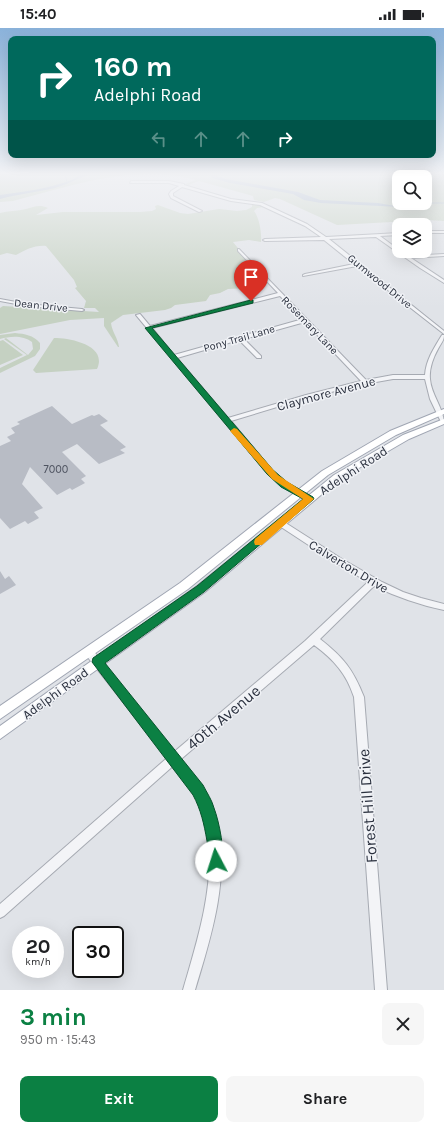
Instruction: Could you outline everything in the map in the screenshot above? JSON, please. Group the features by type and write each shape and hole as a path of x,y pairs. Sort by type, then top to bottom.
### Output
{"main road":[{"name":"Adelphi Road","path":"0,713 213,564 330,470 374,443 403,428 443,418"},
{"name":"Adelphi Road","path":"0,733 201,589 346,471 443,418"}],"street":[{"name":"Gumwood Drive","path":"291,218 306,225 326,238 444,335"},
{"path":"432,232 444,232"},
{"path":"265,240 392,234"},
{"path":"376,235 392,246"},
{"name":"Rosemary Lane","path":"239,250 365,382"},
{"path":"432,256 444,255"},
{"path":"408,258 444,282"},
{"path":"305,275 358,264"},
{"path":"148,328 280,294"},
{"name":"Dean Drive","path":"0,300 27,305 82,310"},
{"path":"138,315 226,421 275,477 310,499"},
{"name":"Pony Trail Lane","path":"173,357 306,320"},
{"path":"443,418 429,393 428,377 432,354 444,335"},
{"path":"240,338 259,358"},
{"name":"Claymore Avenue","path":"226,421 308,396 365,382 400,377 428,377"},
{"name":"Calverton Drive","path":"281,523 373,582 400,595 444,607"},
{"name":"40th Avenue","path":"0,912 174,759 314,640 373,582"},
{"name":"Forest Hill Drive","path":"314,640 342,664 354,684 360,702 380,990"},
{"path":"89,652 198,790 208,808 216,861 215,879 202,944 189,990"}],"green space":[{"path":"0,218 257,218 260,225 261,242 249,240 233,242 267,284 248,288 228,289 220,293 210,295 206,301 175,305 165,310 123,315 111,323 118,347 104,326 104,318 70,320 0,334 0,308 3,306 99,312 95,308 84,308 86,301 75,288 77,287 74,280 46,246 34,247 16,255 7,253 0,255"},
{"path":"321,218 444,218 444,221 432,220 432,218 392,218 392,222 337,225"},
{"path":"15,333 25,334 35,338 40,343 40,349 35,356 0,373 0,368 27,355 4,339 6,338 28,355 33,349 32,342 25,338 8,337 0,339 0,335"},
{"path":"54,338 69,339 86,344 97,354 99,361 97,369 36,373 33,370"},
{"path":"3,340 23,355 0,365 0,341"}],"building":[{"path":"52,406 72,424 92,415 94,416 99,414 108,421 100,425 126,447 120,450 125,453 99,464 77,444 62,452 86,476 81,479 85,483 72,490 70,488 57,495 30,467 22,484 43,508 34,512 39,518 28,524 25,521 10,529 0,518 0,446 11,441 7,437 15,433 11,428 20,424 17,422"},
{"path":"0,571 5,579 9,576 16,585 0,594"}],"slow traffic":[{"path":"234,431 275,477 310,499 259,542"}],"route":[{"path":"216,861 212,825 208,808 198,790 98,662 201,589 310,499 284,484 270,472 148,328 251,301"}]}
